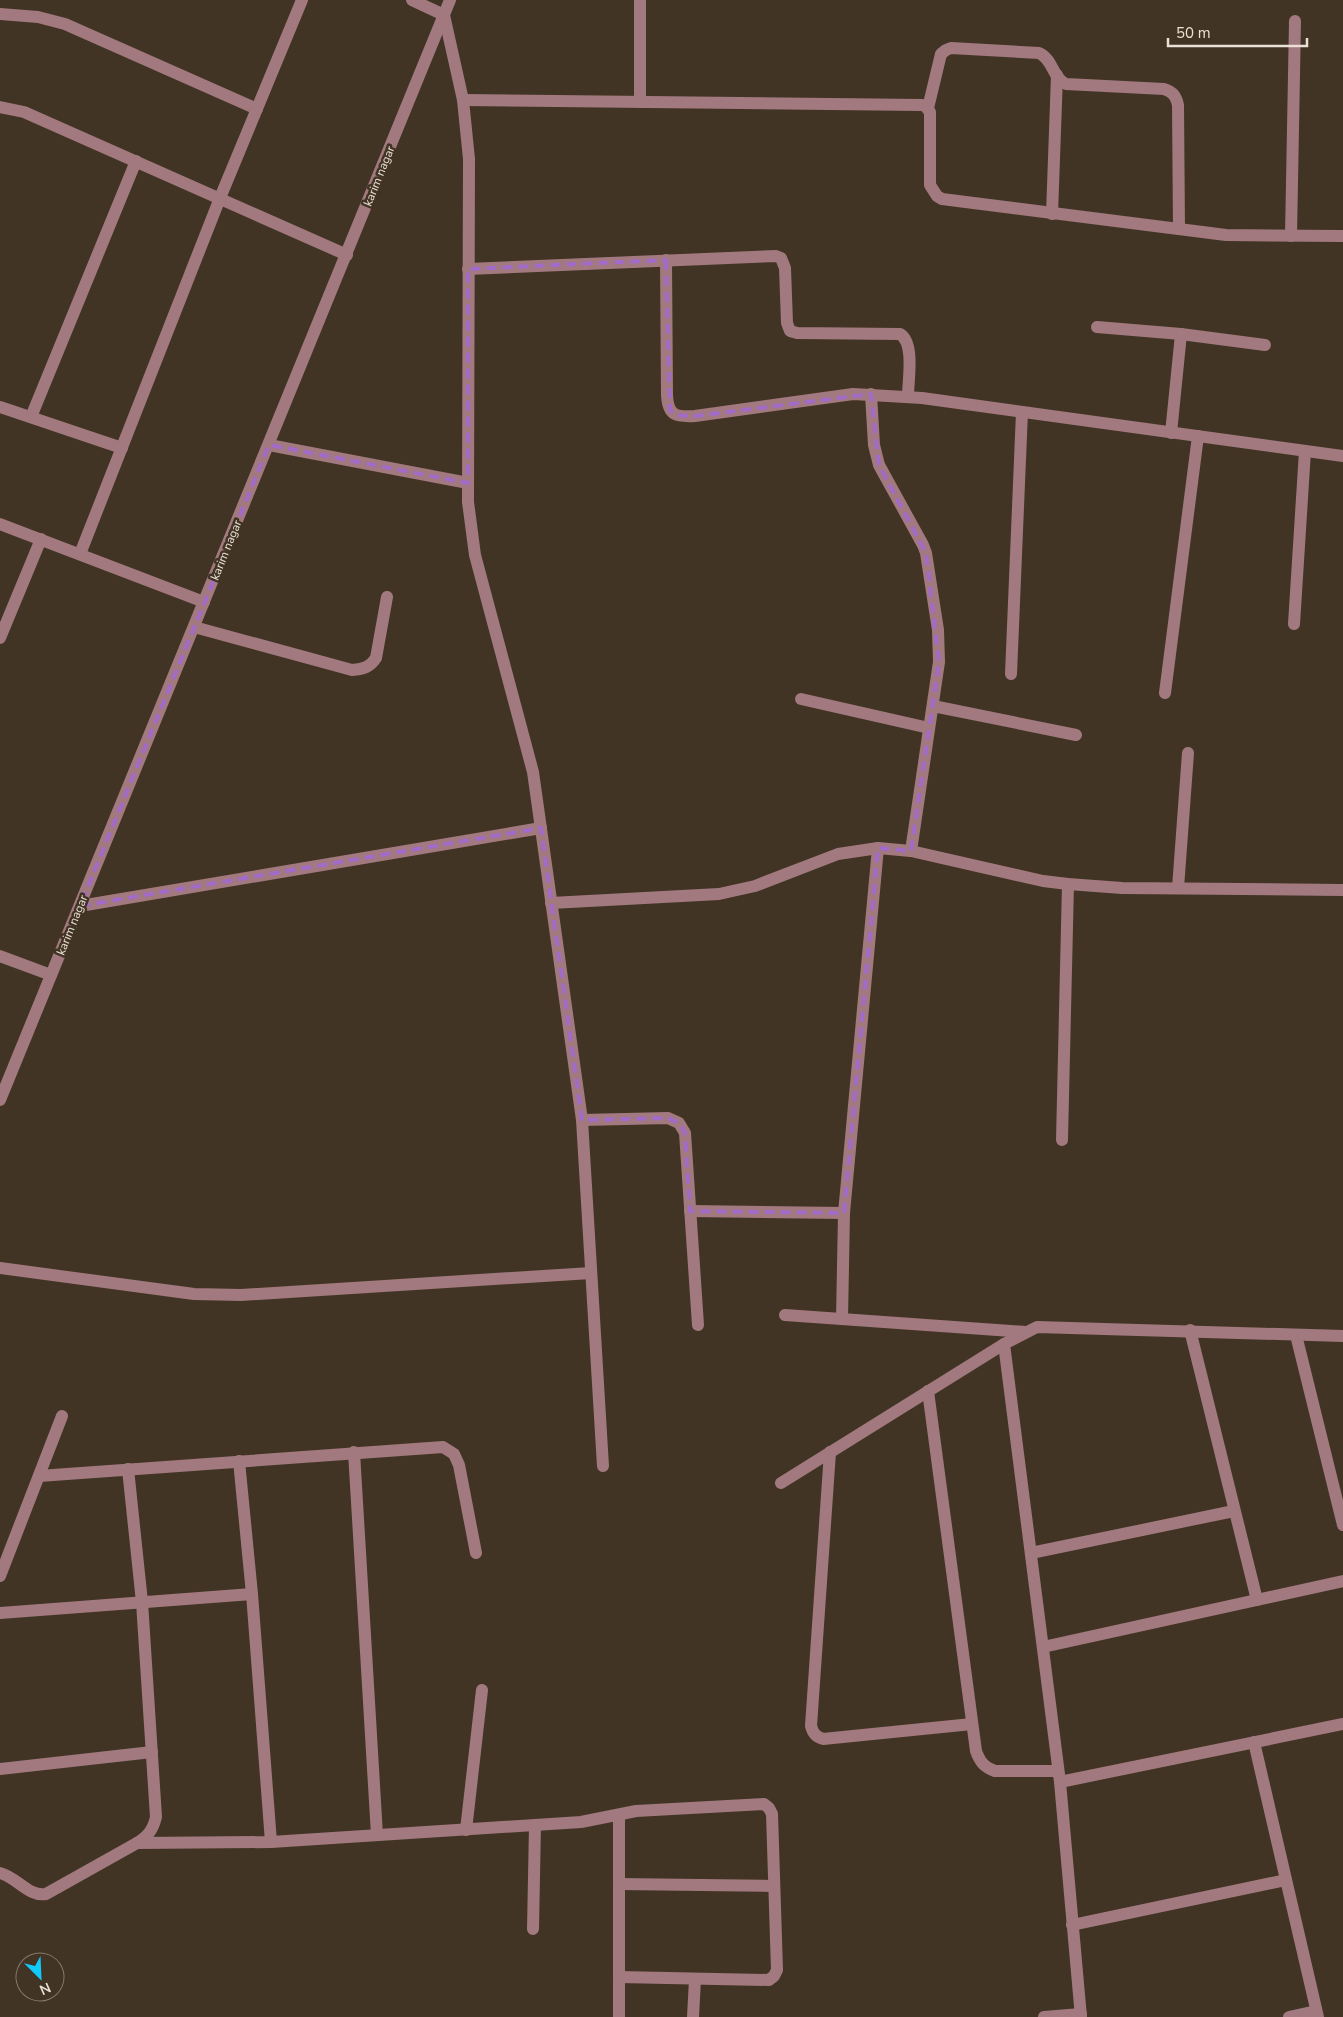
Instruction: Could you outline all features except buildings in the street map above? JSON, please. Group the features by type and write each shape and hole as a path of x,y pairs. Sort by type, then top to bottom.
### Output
{"street":[{"path":"80,554 220,198 302,0"},
{"path":"412,0 444,15 463,100 469,159 468,483 470,529 474,555 530,757 582,1120 603,1466"},
{"name":"karim nagar","path":"0,1100 450,0"},
{"path":"640,0 640,102"},
{"path":"0,14 38,16 65,24 257,109"},
{"path":"1291,236 1295,21"},
{"path":"1178,229 1178,105 1176,96 1171,91 1164,89 1066,84 1060,81 1048,59 1039,54 948,49 941,54 928,108 930,116 930,179 932,191 937,196 948,201 1226,235 1343,236"},
{"path":"1052,214 1057,75"},
{"path":"463,100 922,105 928,108"},
{"path":"0,107 24,112 347,255"},
{"path":"31,417 136,161"},
{"path":"468,269 770,255 781,258 785,268 787,323 790,331 797,333 900,334 905,337 909,349 908,396"},
{"path":"666,260 666,395 670,410 675,415 695,416 835,396 871,394 908,396 1343,456"},
{"path":"1097,327 1181,334 1265,345"},
{"path":"1171,432 1181,334"},
{"path":"871,394 874,445 879,465 923,544 928,562 940,650 911,851"},
{"path":"0,407 122,448"},
{"path":"1011,674 1022,412"},
{"path":"1165,693 1198,436"},
{"path":"269,445 468,483"},
{"path":"1294,624 1305,450"},
{"path":"0,524 204,602"},
{"path":"0,638 41,540"},
{"path":"194,626 352,670 363,669 371,665 376,658 386,597"},
{"path":"800,699 929,728"},
{"path":"933,706 1076,735"},
{"path":"1178,888 1188,753"},
{"path":"80,906 540,828"},
{"path":"551,903 718,894 737,891 838,854 878,848 911,851 1033,879 1068,884 1122,888 1343,890"},
{"path":"842,1319 844,1213 878,848"},
{"path":"1062,1140 1068,884"},
{"path":"0,956 51,975"},
{"path":"582,1120 668,1118 680,1123 685,1134 698,1325"},
{"path":"690,1211 844,1213"},
{"path":"0,1268 194,1294 241,1295 591,1273"},
{"path":"785,1315 1026,1332"},
{"path":"781,1483 1004,1344 1026,1332 1045,1326 1343,1336"},
{"path":"1190,1330 1257,1600"},
{"path":"1296,1335 1343,1525"},
{"path":"1004,1344 1059,1776 1081,2016 1044,2017"},
{"path":"928,1391 976,1751 986,1768 995,1771 1059,1776 1254,1742 1343,1724"},
{"path":"0,1576 62,1416"},
{"path":"39,1476 443,1447 454,1454 459,1465 476,1553"},
{"path":"354,1452 377,1835"},
{"path":"830,1452 812,1731 816,1736 823,1739 972,1724"},
{"path":"239,1461 272,1842"},
{"path":"0,1873 18,1882 34,1894 46,1894 137,1843 154,1828 156,1817 142,1602 128,1469"},
{"path":"1031,1553 1234,1511"},
{"path":"1043,1647 1343,1581"},
{"path":"0,1613 252,1594"},
{"path":"466,1830 482,1690"},
{"path":"1254,1742 1317,2014 1289,2017"},
{"path":"0,1769 152,1752"},
{"path":"137,1843 272,1842 593,1821 636,1811 764,1804 770,1808 772,1814 777,1970 774,1976 769,1980 619,1978"},
{"path":"619,1815 619,2017"},
{"path":"533,1929 535,1825"},
{"path":"1072,1925 1286,1880"},
{"path":"619,1884 774,1886"},
{"path":"693,2017 695,1979"}],"highlighted area":[{"path":"666,260 670,410 675,415 695,416 871,394 879,465 926,553 939,662 911,851 878,848 844,1213 690,1211 685,1133 679,1123 668,1118 582,1120 541,828 80,906 269,445 468,483 468,269"}]}
